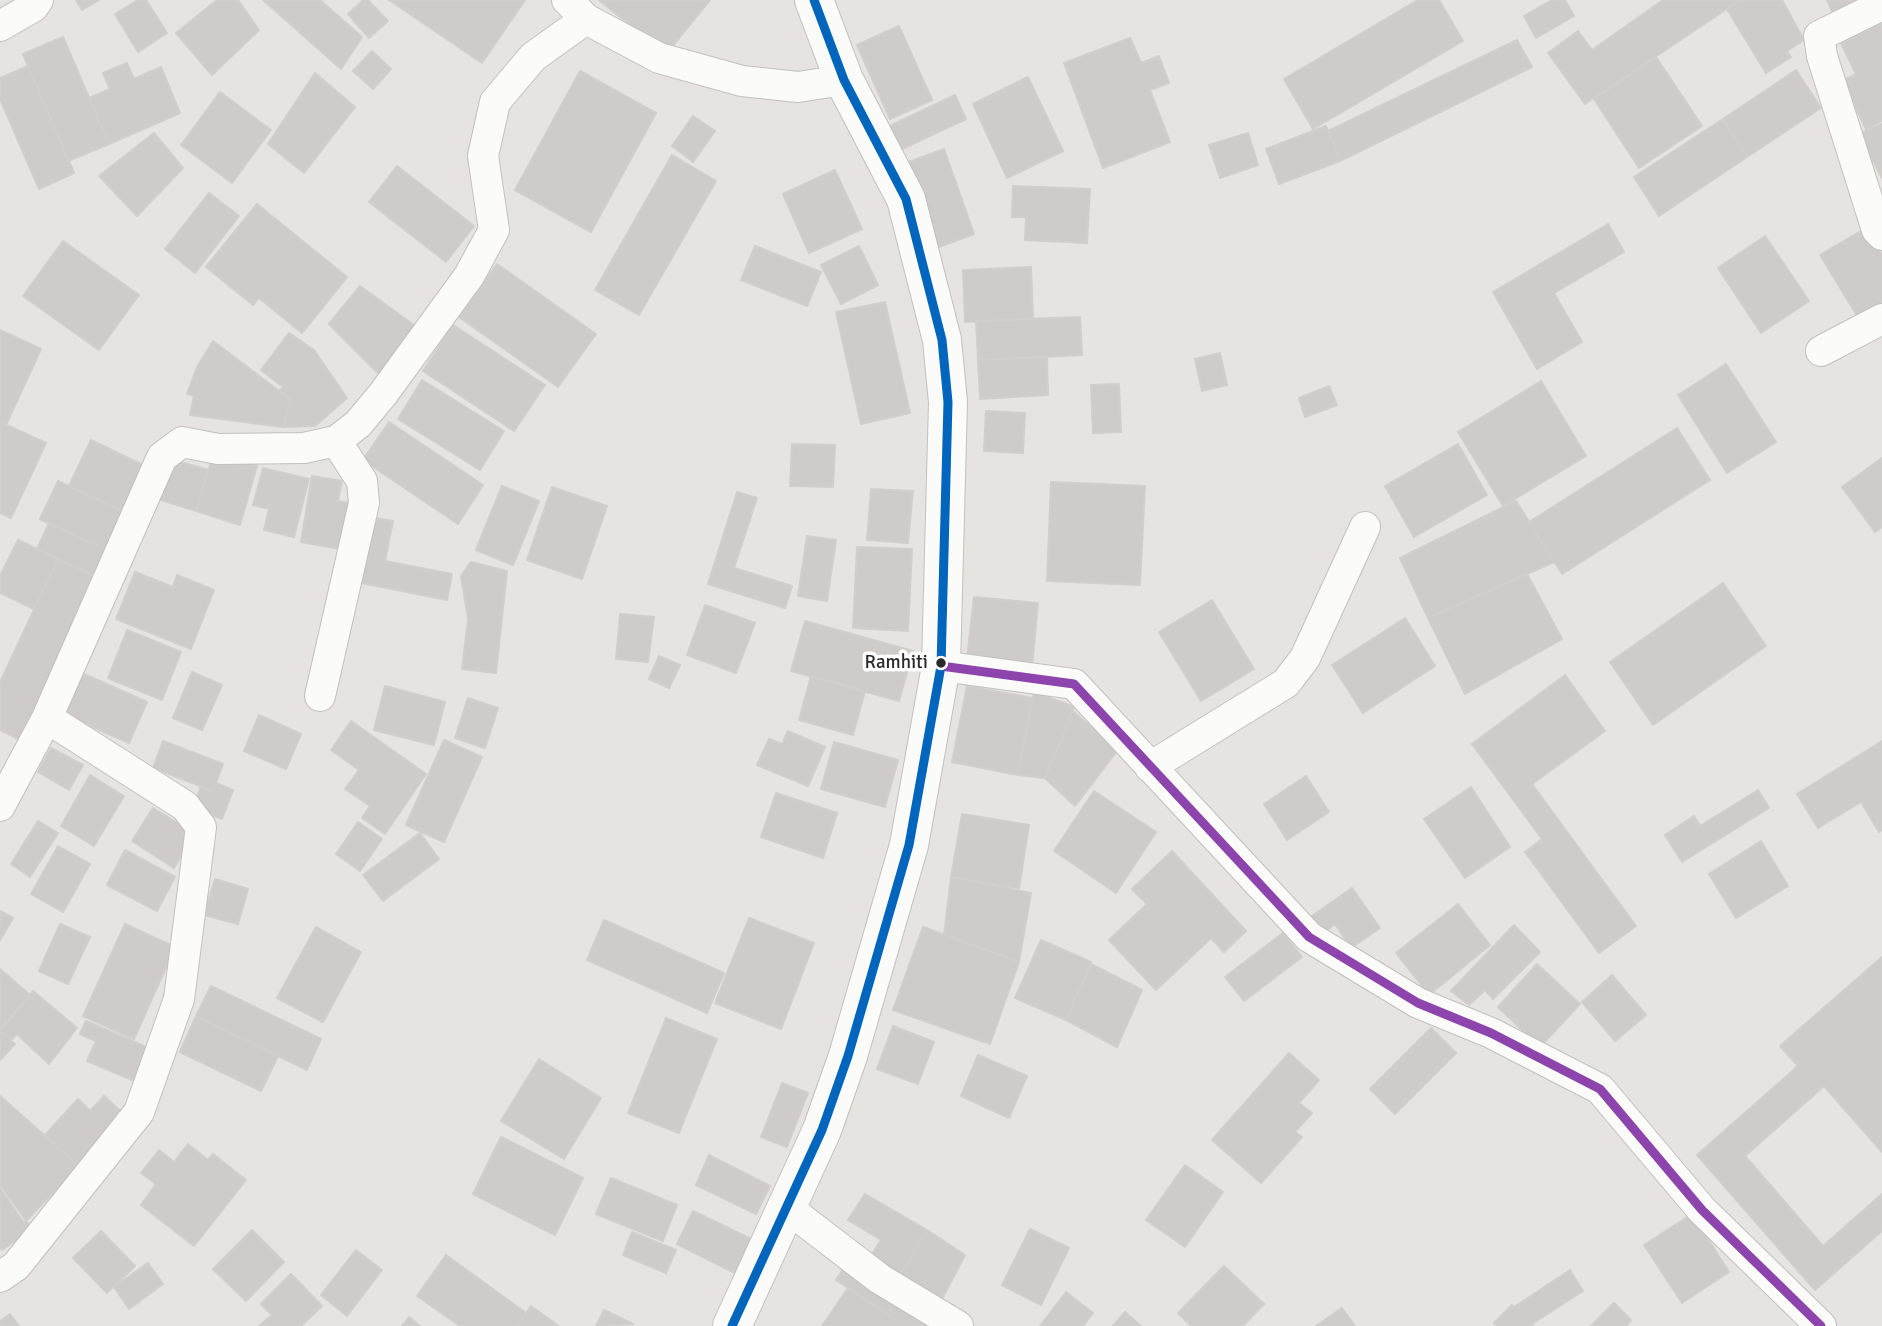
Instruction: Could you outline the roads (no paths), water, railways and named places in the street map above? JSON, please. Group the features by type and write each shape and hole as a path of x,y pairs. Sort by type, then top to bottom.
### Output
{"main road":[{"path":"732,1326 822,1130 848,1056 909,845 941,666 948,416 942,340 906,199 844,80 814,0"}],"street":[{"path":"0,26 33,7 38,0"},
{"path":"1882,5 1819,36 1822,56 1873,218 1882,235"},
{"path":"0,806 47,718 162,457 182,442 218,449 304,448 336,441 358,424 469,276 494,230 484,156 495,102 576,10 659,58 742,81 798,87 844,80"},
{"path":"1821,351 1882,319"},
{"path":"320,696 364,503 362,481 336,441"},
{"path":"1150,766 1286,683 1305,658 1365,527"},
{"path":"941,666 1074,684 1309,937 1418,1003 1491,1033 1600,1089 1702,1210 1821,1326"},
{"path":"0,1277 16,1266 139,1112 180,999 201,827 185,806 47,718"},
{"path":"786,1207 880,1279 958,1326"}],"place":[{"name":"Ramhiti","path":"941,663"}]}
